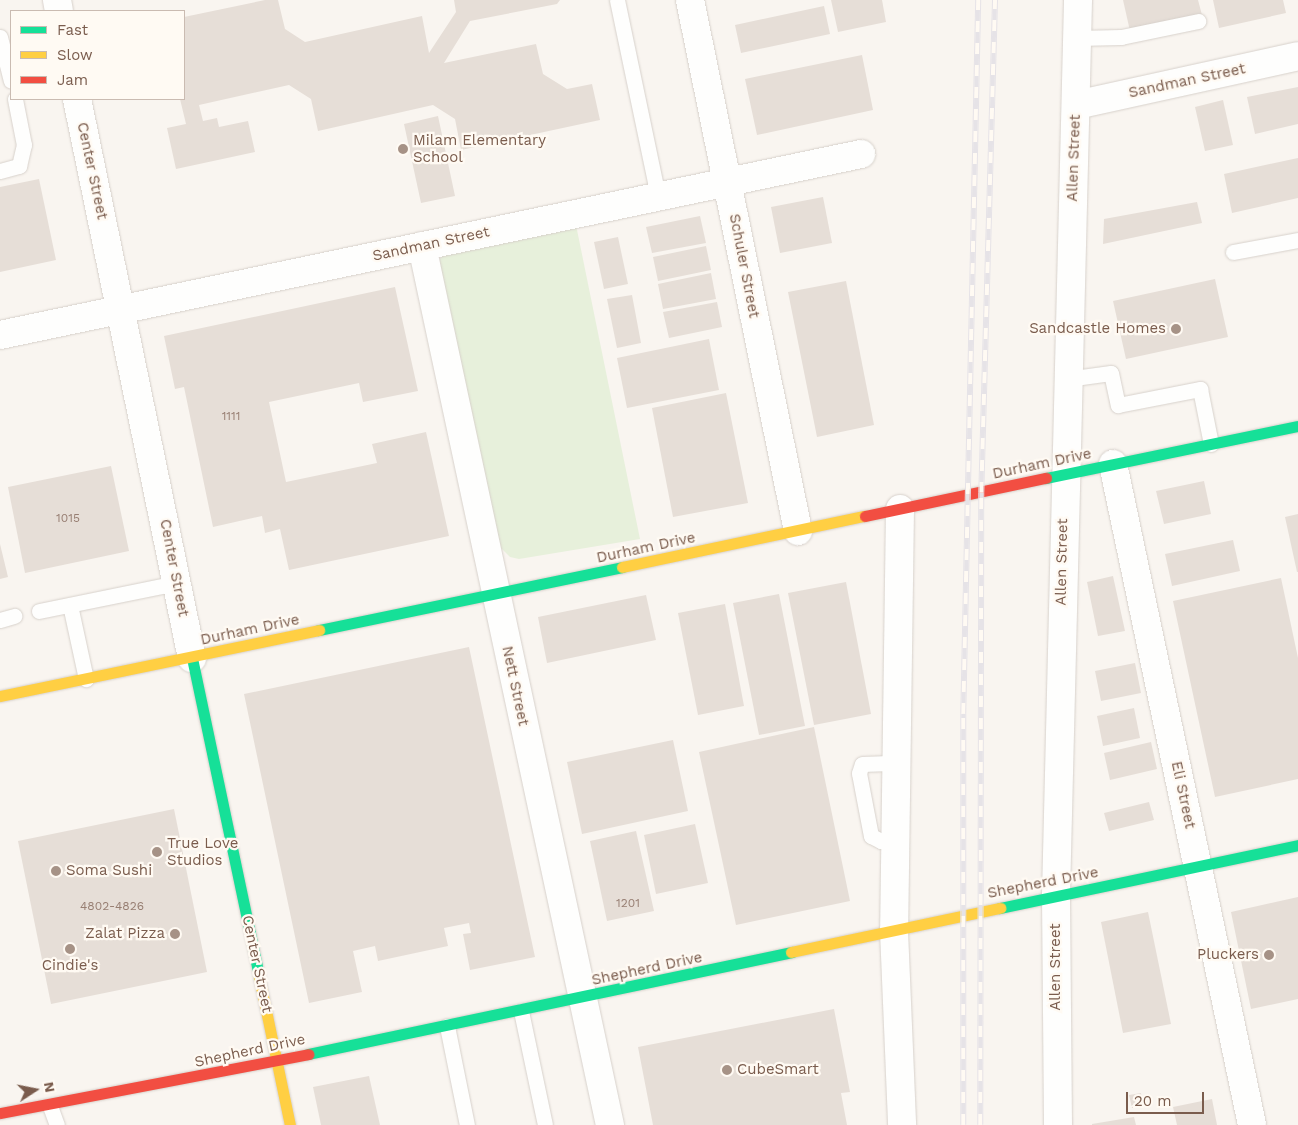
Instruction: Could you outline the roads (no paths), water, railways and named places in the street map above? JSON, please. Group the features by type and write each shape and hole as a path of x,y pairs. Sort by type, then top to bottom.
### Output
{"main road":[{"name":"Durham Drive","path":"0,694 192,658 1298,426"},
{"name":"Center Street","path":"192,658 290,1125"},
{"name":"Shepherd Drive","path":"0,1112 50,1106 521,1011 894,931 981,910 1298,845"}],"street":[{"name":"Schuler Street","path":"690,0 798,532"},
{"name":"Allen Street","path":"1058,1125 1056,895 1064,474 1078,0"},
{"name":"Sandman Street","path":"1076,105 1298,56"},
{"name":"Center Street","path":"77,100 192,658"},
{"name":"Sandman Street","path":"0,335 861,154"},
{"name":"Nett Street","path":"422,246 610,1125"},
{"name":"Eli Street","path":"1113,464 1252,1125"},
{"path":"900,509 894,931 902,1125"}],"lane":[{"path":"617,0 658,196"},
{"path":"1077,38 1121,37 1198,21"},
{"path":"0,37 10,77"},
{"path":"0,171 19,166 24,145 15,100"},
{"path":"1233,252 1298,240"},
{"path":"1067,379 1111,373 1118,405 1200,390 1211,444"},
{"path":"39,611 177,583"},
{"path":"70,605 86,679"},
{"path":"896,840 881,841 871,836 859,772 862,764 897,763"},
{"path":"521,1011 545,1125"},
{"path":"446,1026 468,1125"},
{"path":"50,1106 57,1125"}],"railway":[{"path":"963,1125 963,714 978,0"},
{"path":"980,1125 981,493 995,0"}],"place":[{"name":"Milam Elementary School","path":"403,149"},
{"name":"Sandcastle Homes","path":"1176,329"},
{"name":"True Love Studios","path":"157,852"},
{"name":"Soma Sushi","path":"56,871"},
{"name":"Zalat Pizza","path":"175,934"},
{"name":"Cindie's","path":"70,949"},
{"name":"Pluckers","path":"1269,955"},
{"name":"CubeSmart","path":"727,1070"}]}
